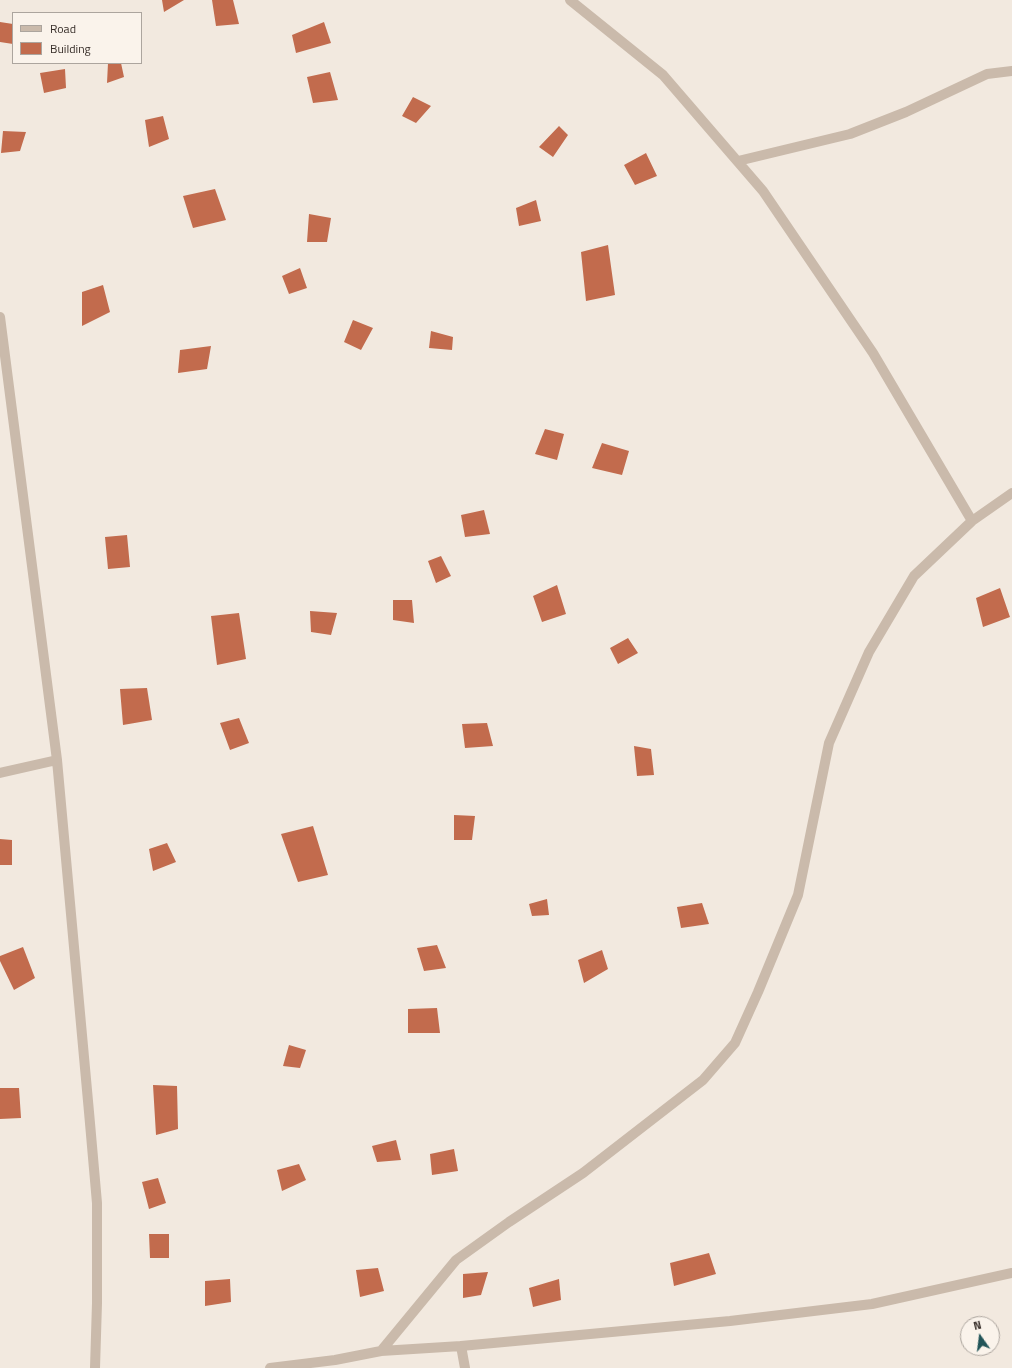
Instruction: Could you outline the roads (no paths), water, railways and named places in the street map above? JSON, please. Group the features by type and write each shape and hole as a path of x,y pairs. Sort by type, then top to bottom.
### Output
{"street":[{"path":"570,0 663,75 763,191 873,353 972,521"},
{"path":"738,161 850,134 906,112 987,74 1012,71"},
{"path":"0,317 57,760 97,1203 97,1303 95,1368"},
{"path":"381,1351 456,1260 509,1222 583,1173 697,1085 735,1043 798,895 829,743 869,652 914,576 972,521 1012,493"},
{"path":"0,773 57,760"},
{"path":"270,1368 335,1360 381,1351 462,1346 730,1321 872,1304 1012,1273"},
{"path":"462,1346 465,1368"}]}
